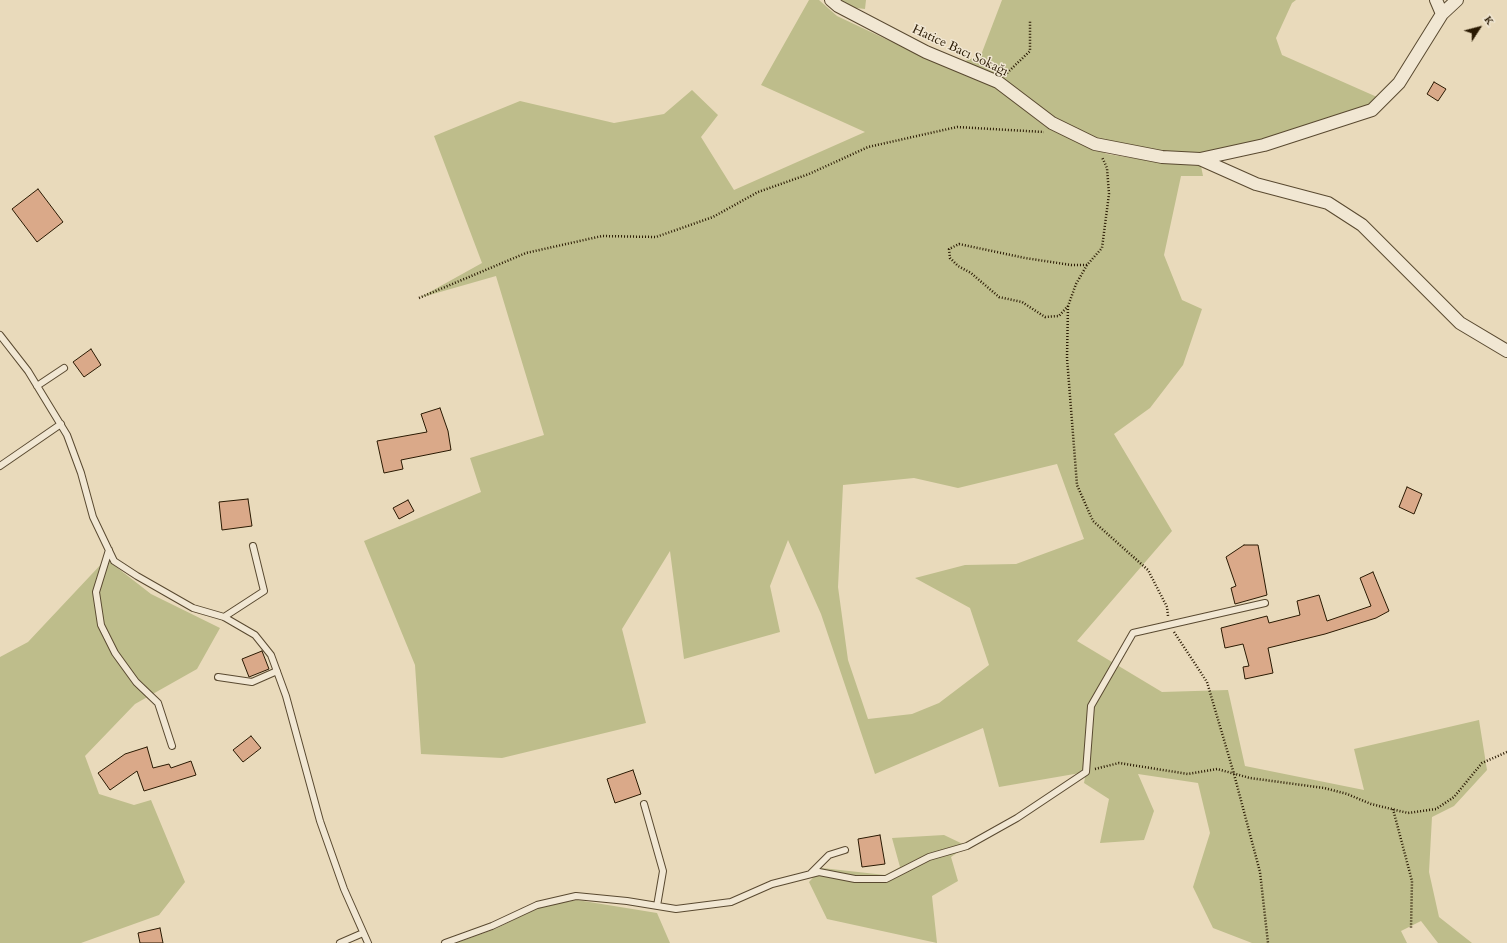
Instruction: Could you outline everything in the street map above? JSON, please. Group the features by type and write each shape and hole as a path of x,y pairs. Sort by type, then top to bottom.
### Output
{"street":[{"name":"Hatice Bacı Sokağı","path":"831,0 838,6 926,52 998,82 1052,123 1095,144 1162,157 1200,159 1256,184 1328,203 1362,225 1460,323 1507,351"},
{"path":"1436,0 1442,14"},
{"path":"1200,159 1264,145 1372,110 1399,83 1442,14 1457,0"}],"lane":[{"path":"0,335 37,386 67,435 81,473 94,517 114,561 193,608 224,617 255,635 271,655 286,696 320,821 344,889 368,943"},
{"path":"37,386 64,368"},
{"path":"0,466 61,424"},
{"path":"224,617 264,591 253,546"},
{"path":"109,550 96,592 101,625 115,653 136,682 158,703 172,746"},
{"path":"445,943 492,926 537,905 576,896 676,909 731,902 772,884 819,872 856,879 886,879 929,857 967,846 1017,818 1086,772 1091,706 1133,633 1265,603"},
{"path":"218,676 252,682 277,671"},
{"path":"644,804 663,871 657,906"},
{"path":"810,874 829,855 845,850"},
{"path":"340,943 363,933"}],"path":[{"path":"998,82 1030,51 1030,21"},
{"path":"419,298 526,253 602,236 656,237 713,216 758,192 809,174 868,147 957,127 1047,133"},
{"path":"1095,144 1107,168 1109,194 1102,248 1087,265 1076,284 1068,306 1067,358 1077,485 1093,521 1148,570 1167,606 1169,625 1207,682 1234,774 1260,872 1268,943"},
{"path":"1068,306 1059,316 1045,317 1022,302 999,297 971,274 958,266 950,258 949,249 959,244 1025,258 1071,265 1087,265"},
{"path":"1086,772 1119,763 1188,774 1218,769 1234,774 1280,783 1324,788 1408,813 1436,809 1454,797 1482,763 1507,752"},
{"path":"1393,809 1412,881 1411,928"}],"shaded area":[{"path":"809,0 819,0 837,16 928,59 995,87 1046,127 1107,154 1164,163 1201,166 1203,176 1181,176 1164,255 1182,300 1202,309 1183,365 1150,408 1114,434 1172,531 1077,641 1162,692 1228,690 1245,766 1364,790 1354,749 1479,720 1487,770 1454,806 1432,817 1429,872 1439,917 1472,943 1438,943 1421,921 1401,931 1407,943 1252,943 1213,928 1193,887 1210,833 1198,783 1138,774 1154,811 1144,840 1100,843 1109,799 1084,783 1086,772 999,787 983,728 875,774 821,614 788,540 770,586 780,632 684,659 670,551 622,629 646,723 502,758 421,754 415,665 364,541 481,492 470,458 544,435 496,276 419,298 482,263 434,136 520,101 614,123 664,114 692,90 718,115 701,137 734,190 865,132 761,85","holes":["1057,464 1084,539 1016,564 965,565 915,578 970,608 989,665 939,703 912,714 868,719 848,660 838,587 843,485 914,478 958,488"]},
{"path":"831,0 866,0 865,9 838,6"},
{"path":"1002,0 1296,0 1292,3 1276,38 1282,55 1377,97 1370,107 1261,141 1198,154 1163,153 1097,139 1053,118 997,76 965,61 981,55"},
{"path":"106,559 151,594 220,628 197,669 135,704 85,756 99,794 134,805 151,800 185,882 159,915 81,943 0,943 0,657 28,642"},
{"path":"944,835 967,846 951,857 958,881 932,896 937,943 827,919 809,882 822,868 885,875 900,867 892,838"},
{"path":"577,900 657,913 670,943 456,943 495,929 540,907"}],"building":[{"path":"1434,82 1446,89 1438,101 1427,94"},
{"path":"38,189 63,222 37,242 12,209"},
{"path":"91,349 101,365 84,377 73,362"},
{"path":"440,408 448,431 451,450 401,460 403,469 384,473 377,441 427,432 421,414"},
{"path":"1407,487 1422,494 1414,514 1399,507"},
{"path":"248,499 252,526 222,530 219,502"},
{"path":"408,500 414,511 399,519 393,508"},
{"path":"1244,545 1258,545 1267,595 1235,604 1231,588 1236,586 1226,557"},
{"path":"1373,572 1389,611 1376,618 1325,634 1268,648 1273,673 1245,679 1243,667 1249,666 1243,644 1225,648 1221,628 1267,616 1269,623 1300,615 1297,601 1319,595 1327,621 1371,606 1360,578"},
{"path":"262,651 269,669 249,677 242,659"},
{"path":"251,736 261,748 243,762 233,750"},
{"path":"147,747 153,768 169,764 171,768 191,761 196,775 144,791 137,771 110,790 98,773 125,754"},
{"path":"633,770 641,794 615,803 607,779"},
{"path":"880,835 885,864 862,867 858,839"},
{"path":"160,928 163,943 140,943 138,933"}]}
